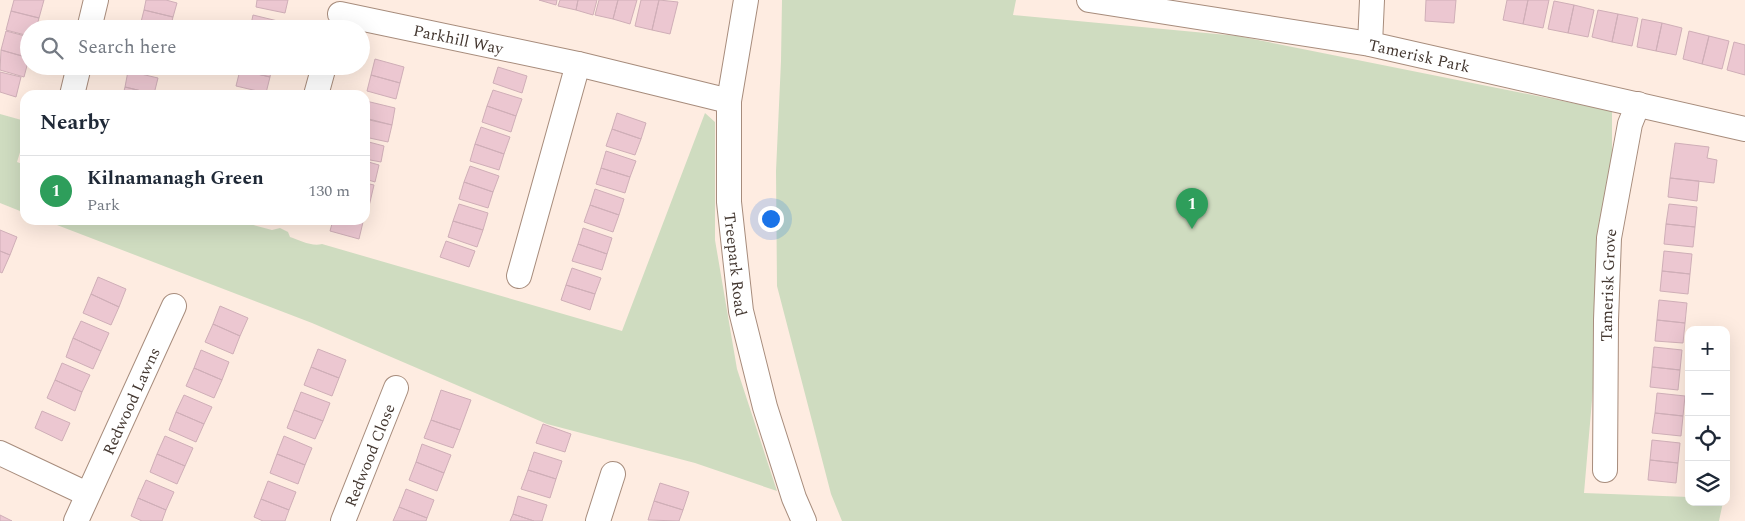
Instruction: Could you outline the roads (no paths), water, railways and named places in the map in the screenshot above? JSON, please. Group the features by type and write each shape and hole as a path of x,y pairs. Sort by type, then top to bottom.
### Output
{"street":[{"path":"91,20 96,0"},
{"name":"Treepark Road","path":"746,0 730,101 729,202 741,311 765,407 794,498 804,521"},
{"name":"Tamerisk Park","path":"1089,0 1142,4 1370,44 1745,129"},
{"path":"1370,44 1372,0"},
{"name":"Parkhill Way","path":"340,14 369,20"},
{"name":"Parkhill Way","path":"370,20 578,64 730,101"},
{"path":"519,276 578,64"},
{"path":"73,90 77,75"},
{"path":"317,90 322,75"},
{"name":"Tamerisk Grove","path":"1605,470 1606,320 1609,238 1630,124 1638,104"},
{"name":"Redwood Lawns","path":"76,521 174,306"},
{"name":"Redwood Close","path":"343,521 396,388"},
{"path":"0,453 88,494"},
{"path":"598,521 613,474"}],"place":[{"name":"Kilnamanagh Green","path":"1192,229"}]}
